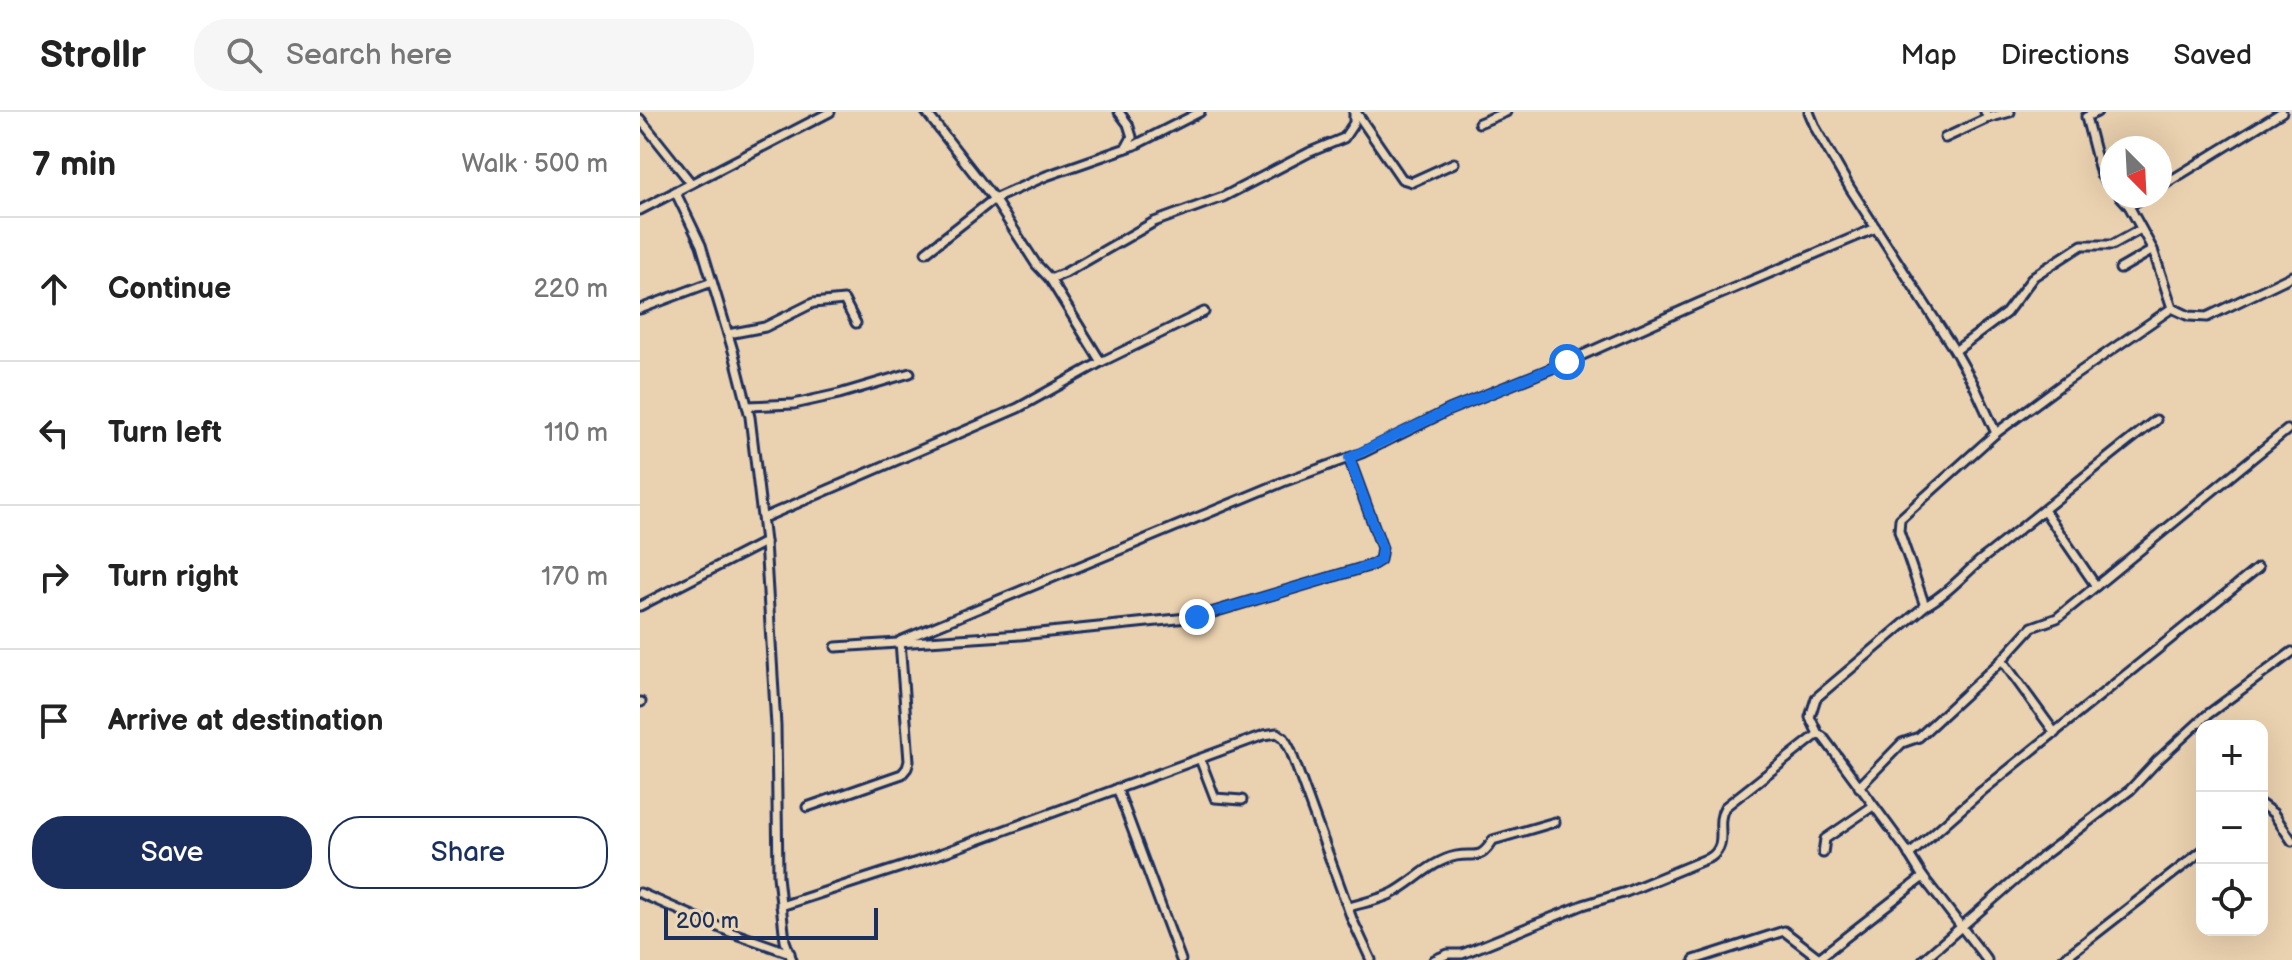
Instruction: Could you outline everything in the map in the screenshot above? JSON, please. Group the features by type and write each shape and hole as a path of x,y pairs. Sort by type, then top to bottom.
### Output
{"street":[{"path":"640,210 830,112"},
{"path":"926,112 994,199 1036,264 1050,279 1101,362"},
{"path":"1119,112 1128,124 1132,137 1126,148"},
{"path":"926,252 994,199 1046,176 1126,148 1200,112"},
{"path":"1050,279 1154,222 1223,197 1344,138 1354,123 1355,112"},
{"path":"1355,112 1402,179 1412,182 1454,163"},
{"path":"1479,123 1506,112"},
{"path":"1809,112 1816,129 1876,228 1955,351 1996,433"},
{"path":"1945,138 1986,115 2010,112"},
{"path":"2097,112 2083,115 2100,172"},
{"path":"2172,180 2282,112"},
{"path":"640,119 691,183"},
{"path":"675,191 701,245 747,406 765,542 776,726 778,876 785,941 791,956"},
{"path":"2130,208 2153,250 2172,308 2189,316 2207,317 2292,276"},
{"path":"900,641 1283,482 1349,458 1449,410 1876,228"},
{"path":"1955,351 2006,313 2034,276 2082,245 2112,245 2141,229"},
{"path":"2120,269 2153,250"},
{"path":"640,309 712,282"},
{"path":"728,334 765,327 813,303 829,301 844,300 856,323"},
{"path":"1925,606 1899,531 1900,519 1996,433 2172,308"},
{"path":"763,518 1018,408 1101,362 1204,312"},
{"path":"747,406 794,404 910,373"},
{"path":"1987,960 1818,734 1810,717 1816,698 1925,606 1940,598 1968,570 2156,420"},
{"path":"1859,787 1902,743 1919,737 2002,660 2032,627 2057,618 2287,430"},
{"path":"836,647 1020,635 1197,617 1372,565 1380,560 1382,548 1349,458"},
{"path":"2044,510 2096,586"},
{"path":"640,606 765,542"},
{"path":"1909,855 1982,791 2258,568"},
{"path":"807,807 902,774 907,768 900,641"},
{"path":"1923,960 2043,856 2130,790 2207,715 2292,652"},
{"path":"2002,660 2055,733"},
{"path":"781,906 926,859 1264,735 1277,733 1284,738 1352,919 1371,960"},
{"path":"1434,960 1448,954 1462,954 1711,857 1719,852 1723,843 1720,815 1725,807 1818,734"},
{"path":"1200,759 1215,798 1242,800"},
{"path":"1117,788 1181,960"},
{"path":"1823,853 1825,839 1873,806"},
{"path":"2268,809 2292,841"},
{"path":"1349,907 1391,894 1456,856 1477,856 1493,840 1555,822"},
{"path":"2062,960 2196,856"},
{"path":"1694,960 1784,931 1819,959 1923,877"},
{"path":"640,893 791,956"}],"route":[{"path":"1197,617 1380,560 1382,548 1349,458 1449,410 1567,362"}]}
